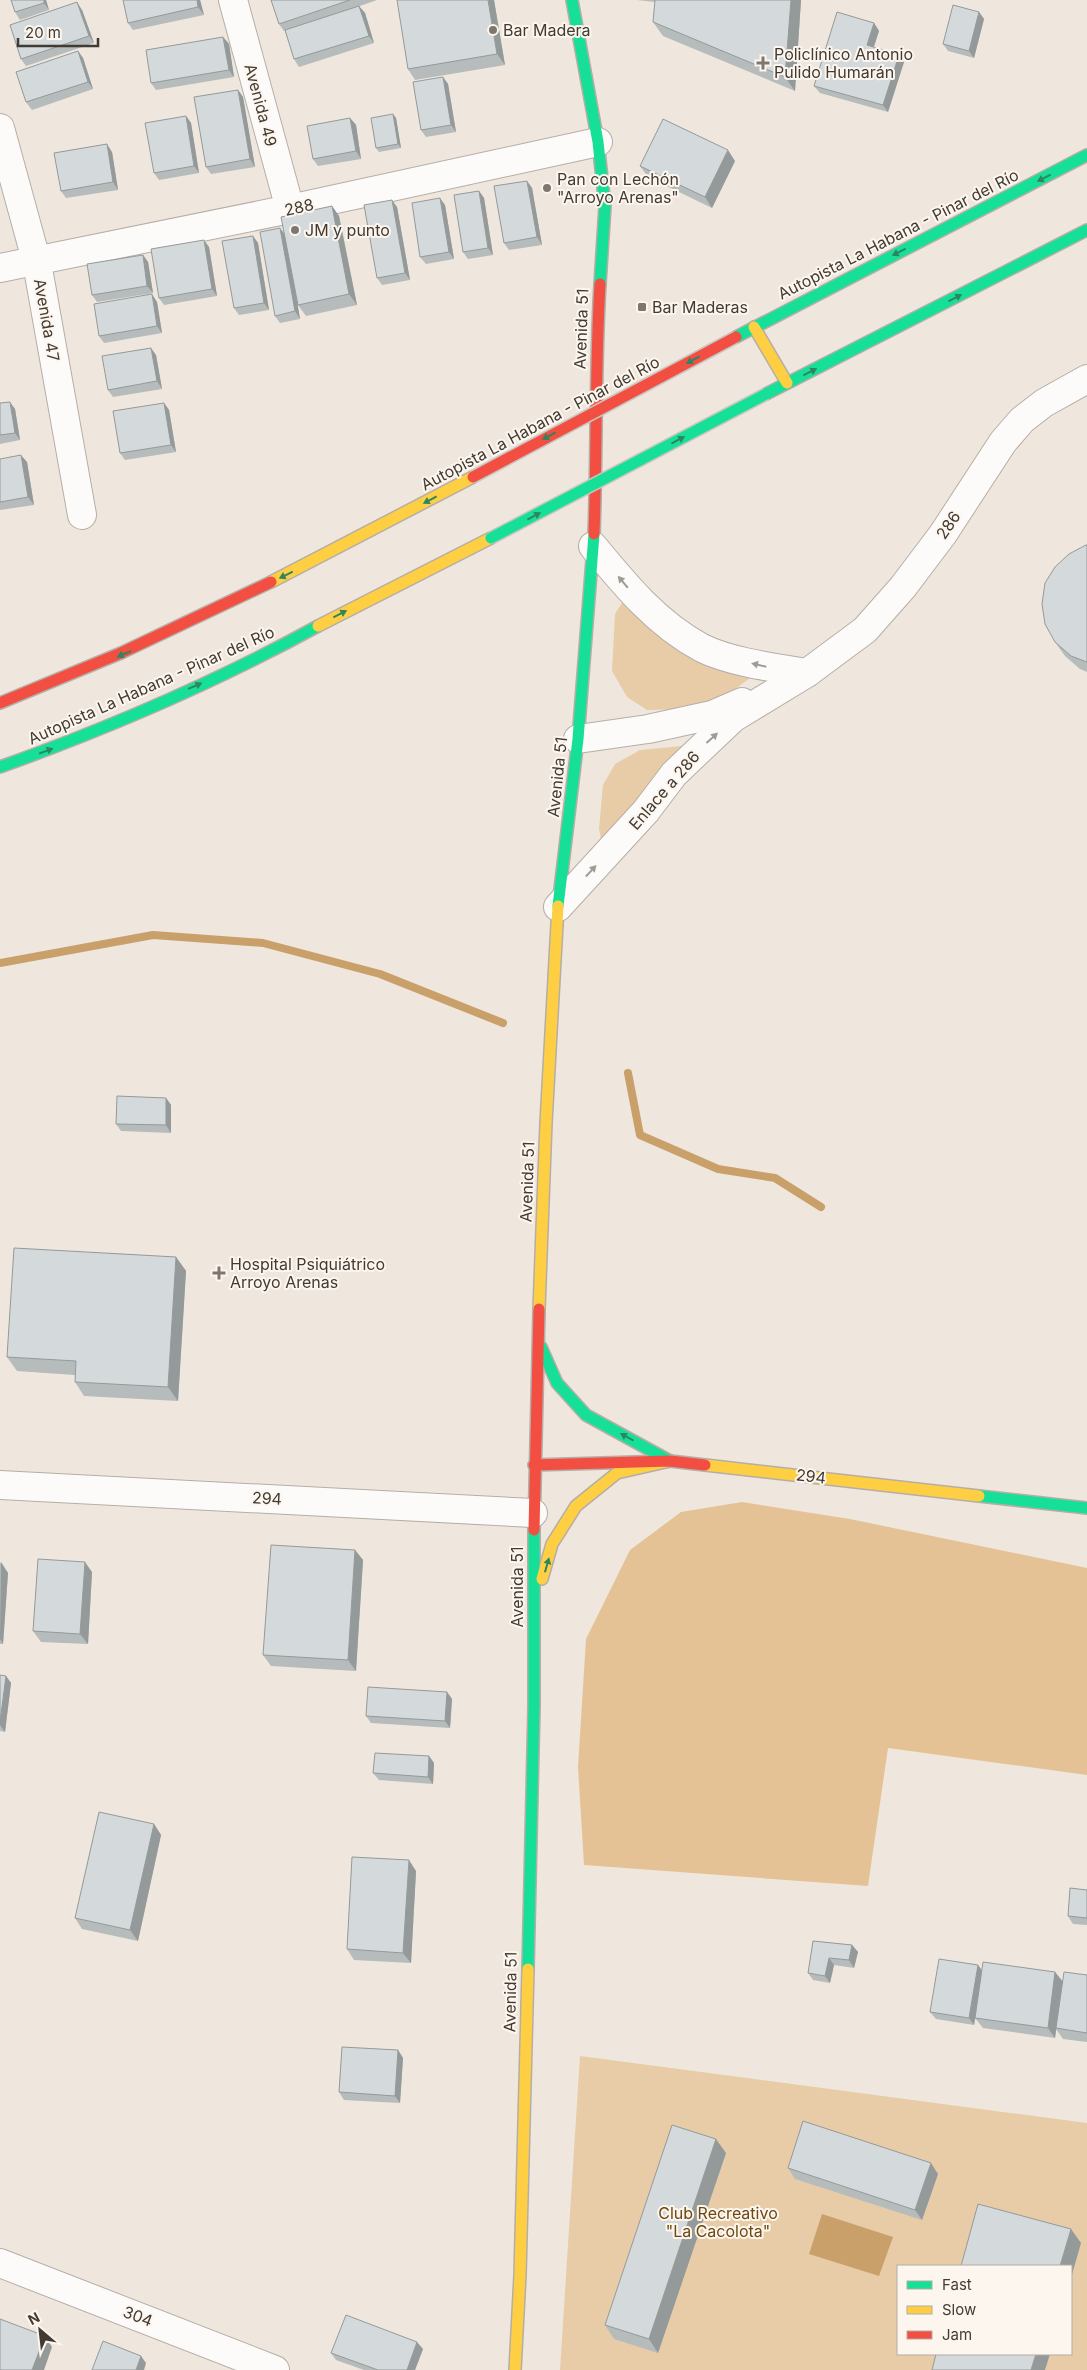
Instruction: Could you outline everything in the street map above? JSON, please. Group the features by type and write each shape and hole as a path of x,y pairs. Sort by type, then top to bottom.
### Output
{"main road":[{"name":"Avenida 51","path":"515,2370 520,2275 534,1706 534,1465 546,1123 558,907 578,739 593,546 597,449 597,330 605,206 598,142 572,0"},
{"name":"Autopista La Habana - Pinar del Río","path":"0,704 56,683 152,642 316,560 754,327 1087,155"},
{"name":"Autopista La Habana - Pinar del Río","path":"0,768 80,738 257,660 333,618 1087,230"},
{"path":"754,327 787,383"},
{"path":"538,1342 558,1383 586,1415 670,1461"},
{"path":"533,1612 552,1544 576,1506 618,1473 670,1461"},
{"name":"294","path":"534,1465 670,1461 1087,1508"}],"street":[{"name":"Avenida 49","path":"233,0 290,209"},
{"name":"Avenida 47","path":"0,128 37,262 82,514"},
{"name":"288","path":"0,268 290,209 598,142"},
{"name":"286","path":"807,673 865,630 903,587 943,534 1003,442 1022,420 1044,402 1087,379"},
{"path":"593,546 637,599 679,633 704,649 760,666 807,673"},
{"path":"578,739 648,729 712,715 807,673"},
{"name":"Enlace a 286","path":"558,907 646,811 674,774 696,753 734,718 807,673"},
{"name":"294","path":"0,1484 533,1513"},
{"name":"304","path":"0,2263 275,2370"}],"green space":[{"path":"623,601 754,675 730,693 697,709 647,710 627,697 612,671 615,614"},
{"path":"682,746 609,841 601,839 599,829 603,785 615,764 640,750"},
{"name":"Club Recreativo \"La Cacolota\"","path":"580,2056 1087,2123 1087,2370 560,2370"}],"shaded area":[{"path":"742,1502 850,1519 1087,1568 1087,1775 888,1748 868,1886 584,1865 578,1767 586,1639 630,1550 681,1512"},
{"path":"822,2214 893,2237 879,2276 809,2254"}],"building":[{"path":"11,0 44,0 44,3 15,12"},
{"path":"123,0 197,0 198,7 128,23"},
{"path":"271,0 350,0 279,24"},
{"path":"397,0 488,0 497,54 408,69"},
{"name":"Policlínico Antonio Pulido Humarán","path":"655,0 791,0 785,77 653,22"},
{"path":"77,2 89,36 21,59 10,25"},
{"path":"953,5 979,12 969,51 943,44"},
{"path":"359,6 369,36 294,59 285,30"},
{"path":"837,12 874,23 867,45 899,55 883,105 814,86"},
{"path":"223,37 229,70 151,83 146,50"},
{"path":"78,51 88,82 26,102 16,72"},
{"path":"443,77 451,125 421,130 413,82"},
{"path":"238,90 250,159 206,167 194,97"},
{"path":"393,114 398,144 376,148 371,118"},
{"path":"186,116 194,166 154,173 145,123"},
{"path":"350,118 356,151 313,159 307,126"},
{"path":"663,119 728,150 705,197 640,166"},
{"path":"107,144 113,182 61,191 54,153"},
{"path":"527,181 537,237 504,243 494,186"},
{"path":"479,191 488,248 463,252 454,195"},
{"path":"440,198 449,252 420,257 412,203"},
{"path":"392,200 405,273 377,278 364,205"},
{"path":"332,206 349,294 298,305 281,217"},
{"path":"280,228 295,311 275,316 260,232"},
{"path":"253,236 264,303 234,308 222,241"},
{"path":"204,240 212,289 159,298 151,249"},
{"path":"143,255 147,286 92,295 87,264"},
{"path":"152,294 157,326 99,336 94,304"},
{"path":"151,348 157,381 108,390 102,356"},
{"path":"10,402 15,433 0,435 0,403"},
{"path":"164,403 171,445 120,453 113,411"},
{"path":"21,455 28,497 0,502 0,459"},
{"path":"1086,545 1087,662 1071,656 1055,642 1045,624 1042,604 1045,583 1055,567 1069,554"},
{"path":"117,1096 166,1098 166,1125 116,1124"},
{"path":"14,1248 176,1257 168,1387 75,1382 76,1361 7,1357"},
{"path":"271,1545 355,1550 348,1660 263,1655"},
{"path":"38,1559 85,1562 80,1634 33,1631"},
{"path":"0,1675 6,1676 0,1722"},
{"path":"368,1687 447,1692 445,1721 366,1716"},
{"path":"375,1753 429,1756 428,1777 373,1773"},
{"path":"99,1812 154,1824 130,1930 75,1918"},
{"path":"352,1857 409,1860 403,1953 347,1949"},
{"path":"1070,1888 1087,1890 1087,1918 1068,1916"},
{"path":"813,1941 852,1945 849,1960 829,1958 825,1976 808,1973"},
{"path":"939,1959 978,1965 969,2018 930,2012"},
{"path":"983,1962 1055,1972 1048,2028 975,2018"},
{"path":"1064,1972 1087,1975 1087,2033 1056,2028"},
{"path":"342,2047 398,2050 395,2096 339,2092"},
{"path":"803,2121 931,2163 915,2210 788,2168"},
{"path":"672,2125 716,2139 649,2339 605,2325"},
{"path":"978,2204 1071,2229 1060,2265 961,2265"},
{"path":"346,2315 417,2342 407,2370 378,2370 331,2353"},
{"path":"0,2319 45,2336 32,2370 0,2370"},
{"path":"103,2341 141,2356 136,2370 92,2370"},
{"path":"936,2355 1036,2355 1031,2370 932,2370"}],"waterway":[{"path":"0,963 153,935 263,943 380,974 503,1023"},
{"path":"628,1073 640,1135 718,1169 775,1178 821,1207"}],"traffic: fast":[{"path":"572,0 598,142 605,206 600,284"},
{"path":"736,337 1087,155"},
{"path":"766,394 1087,230"},
{"path":"491,538 766,394"},
{"path":"558,906 578,739 594,534"},
{"path":"0,767 162,703 280,647 318,626"},
{"path":"541,1347 557,1383 586,1415 670,1461"},
{"path":"979,1496 1087,1508"},
{"path":"528,1969 534,1706 534,1530"}],"traffic: slow":[{"path":"754,327 787,383"},
{"path":"271,582 473,477"},
{"path":"318,626 491,538"},
{"path":"539,1309 546,1123 558,906"},
{"path":"542,1579 552,1544 576,1506 617,1473 670,1461"},
{"path":"705,1465 979,1496"},
{"path":"515,2370 520,2275 528,1969"}],"traffic: jam":[{"path":"594,534 597,346 600,284"},
{"path":"473,477 736,337"},
{"path":"0,703 121,653 271,582"},
{"path":"534,1530 539,1309"},
{"path":"534,1465 670,1461 705,1465"}],"place":[{"name":"Bar Madera","path":"493,30"},
{"name":"Policlínico Antonio Pulido Humarán","path":"763,63"},
{"name":"Pan con Lechón \"Arroyo Arenas\"","path":"547,188"},
{"name":"JM y punto","path":"295,230"},
{"name":"Bar Maderas","path":"642,307"},
{"name":"Hospital Psiquiátrico Arroyo Arenas","path":"219,1273"}]}
